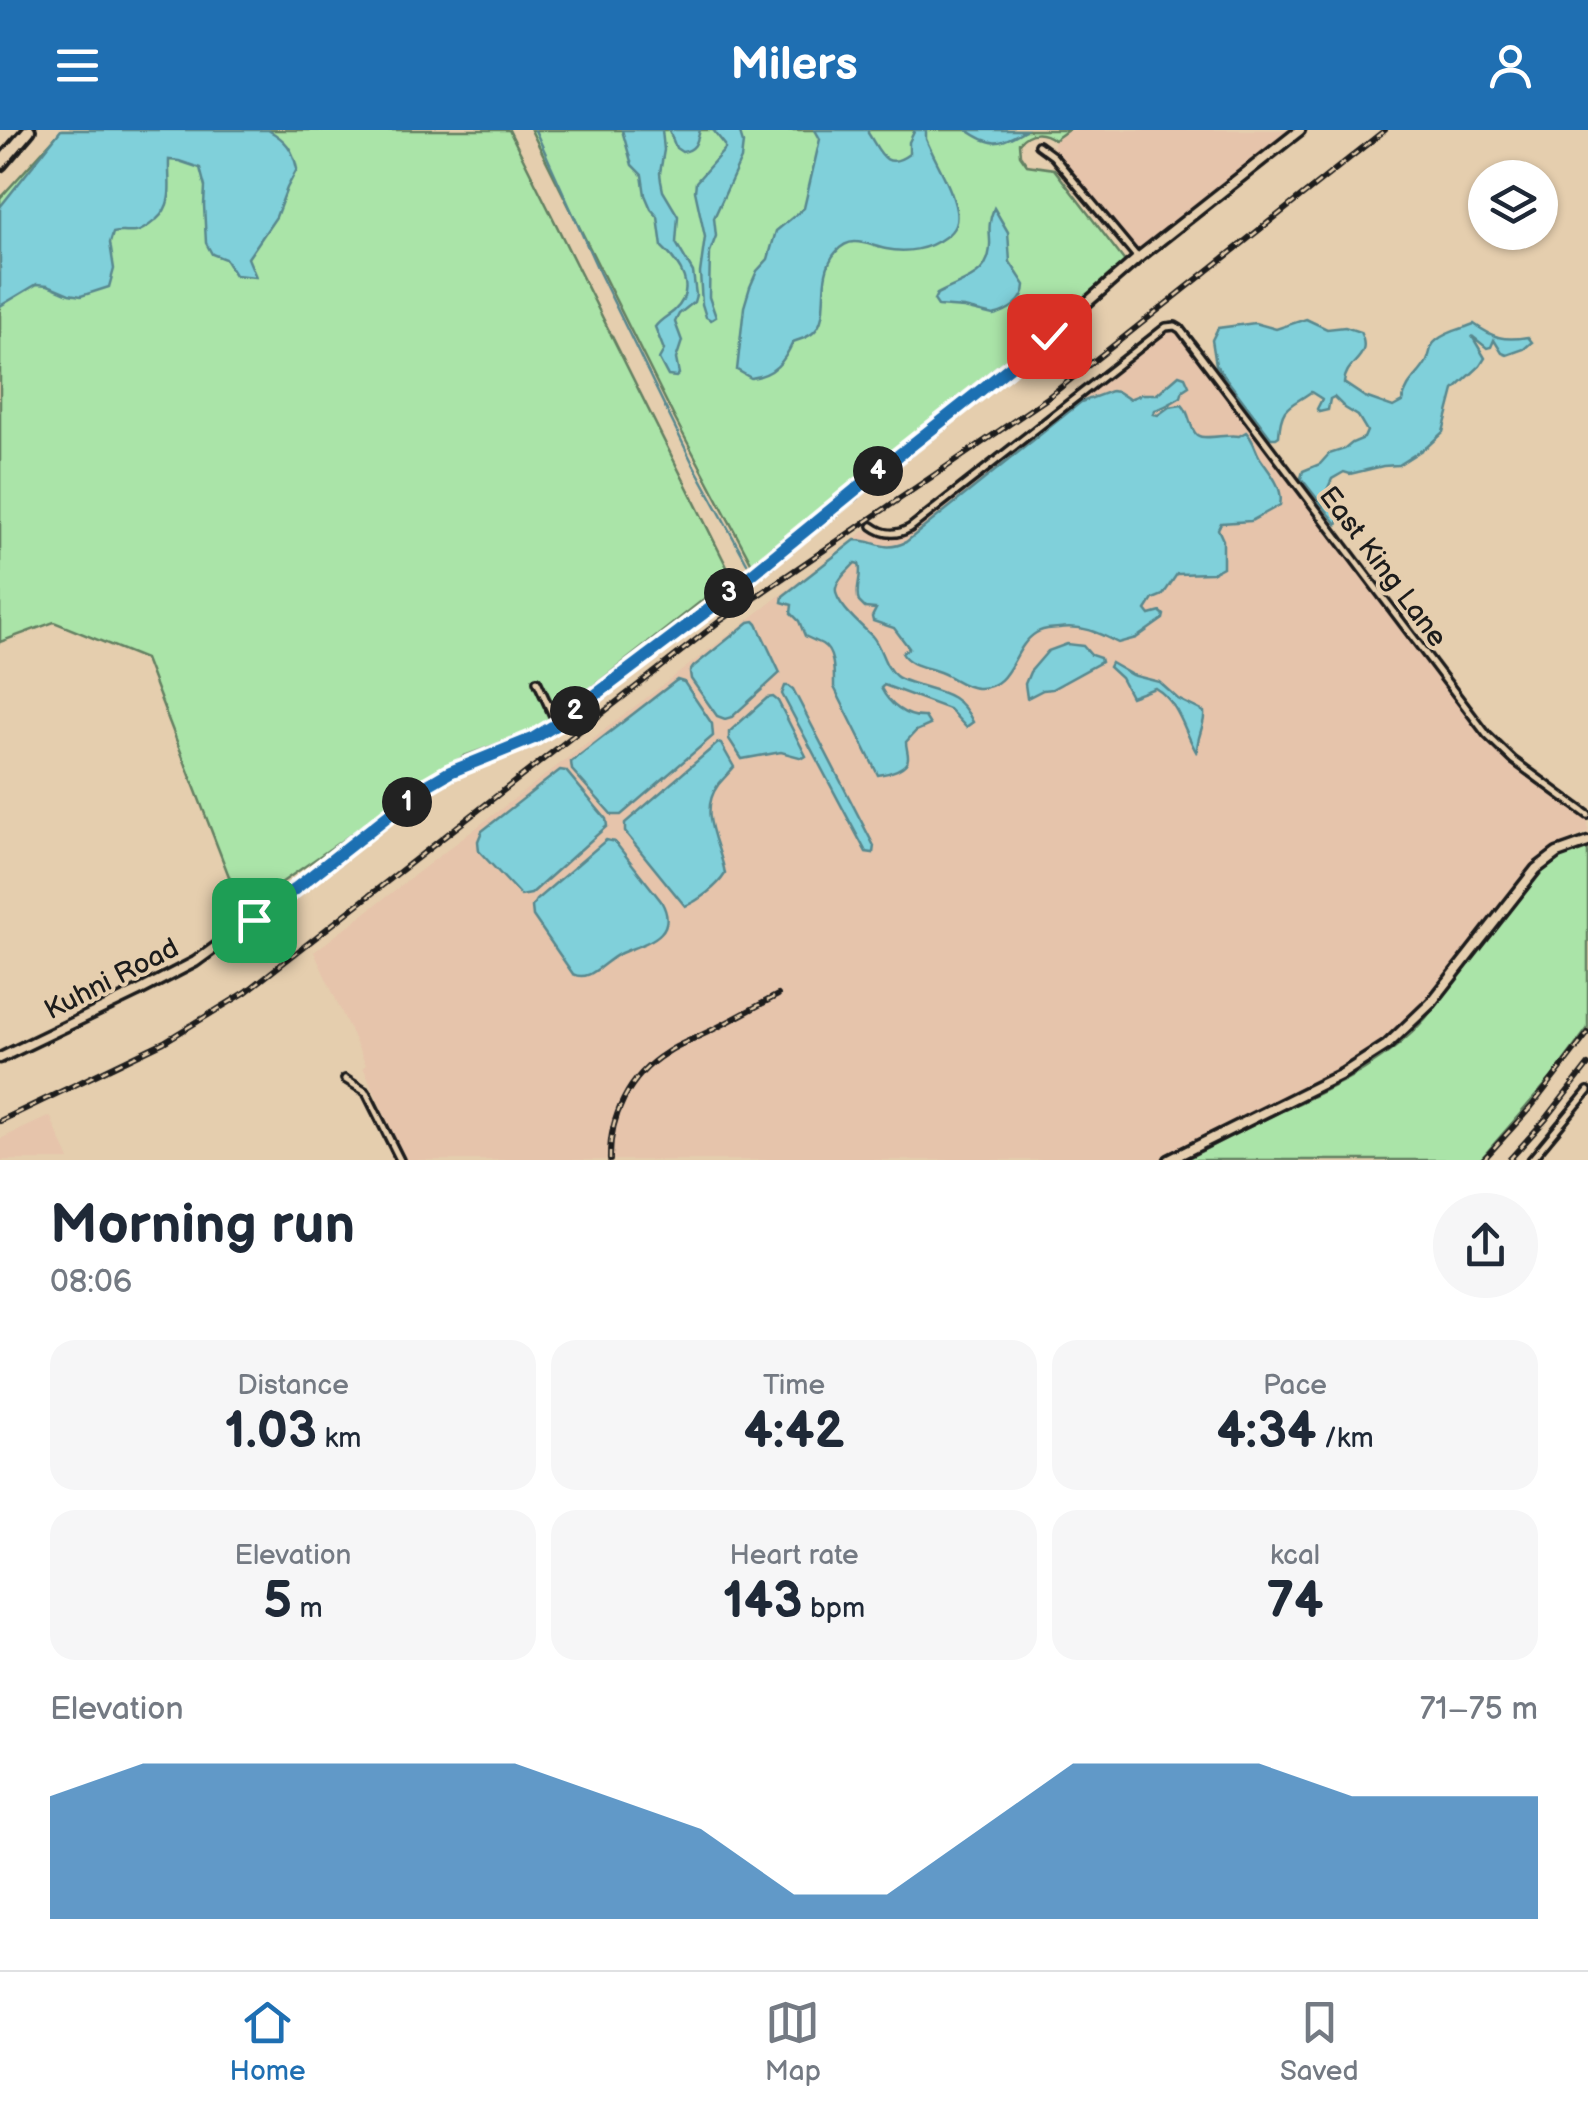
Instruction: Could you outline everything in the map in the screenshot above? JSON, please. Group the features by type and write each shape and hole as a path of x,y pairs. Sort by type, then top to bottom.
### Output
{"highway":[{"path":"0,164 29,130"}],"street":[{"name":"Kuhni Road","path":"0,1058 195,962 426,786 557,724 712,607 1300,130"},
{"path":"1038,146 1053,156 1138,258"},
{"name":"East King Lane","path":"872,526 888,534 910,528 1166,326 1180,328 1487,735 1513,760 1588,815"},
{"path":"537,681 557,724"},
{"path":"1169,1160 1342,1074 1387,1045 1431,1003 1536,869 1557,853 1588,842"},
{"path":"345,1079 366,1092 400,1160"},
{"path":"1530,1160 1588,1091"}],"shaded area":[{"path":"1068,130 1301,130 1138,258 1053,156 1054,140"},
{"path":"1168,331 1181,335 1488,741 1508,761 1588,820 1588,832 1552,849 1531,866 1421,1005 1393,1033 1337,1070 1157,1160 405,1160 314,952 864,531 870,529 891,539 912,533"},
{"path":"50,1116 69,1160 0,1160 0,1139"}],"green space":[{"path":"62,130 509,130 732,577 539,729 464,756 242,910 145,659 54,622 0,642 0,198"},
{"path":"531,130 1068,130 1054,140 1040,134 1027,136 1019,143 1020,155 1027,165 1054,169 1126,263 752,564"},
{"path":"1588,847 1588,1028 1552,1077 1480,1160 1184,1160 1340,1083 1394,1049 1425,1019 1538,874 1561,856"}],"water":[{"path":"61,130 268,130 280,137 291,151 297,169 276,217 248,258 256,277 235,275 225,259 212,254 206,243 205,187 200,168 169,160 169,192 163,213 136,232 113,233 110,243 114,269 109,287 81,296 37,284 0,306 0,207"},
{"path":"622,130 662,130 663,191 678,216 676,243 693,272 696,295 675,322 682,341 676,377 668,376 659,359 664,350 655,327 681,303 684,277 662,247 658,217 645,195 642,175 632,165"},
{"path":"669,130 700,130 693,147 682,152 676,148"},
{"path":"713,130 739,130 743,143 741,159 714,218 716,236 710,252 709,297 716,317 711,320 702,304 700,273 705,237 695,191 696,182 725,149"},
{"path":"815,130 868,130 884,157 894,161 909,154 915,130 926,130 926,139 954,201 956,222 945,237 917,249 894,250 855,242 842,246 826,272 819,325 809,336 793,342 772,371 751,378 737,370 744,307 757,271 768,259 776,231 804,208 820,139"},
{"path":"967,130 1025,130 995,142"},
{"path":"994,208 1008,232 1010,262 1025,285 1022,296 1010,308 993,315 938,306 934,300 937,294 975,275 986,262"},
{"path":"1306,319 1327,329 1345,327 1360,332 1364,348 1344,383 1365,397 1393,407 1402,402 1433,345 1446,334 1474,324 1499,337 1528,337 1532,342 1507,355 1494,340 1487,348 1472,336 1485,358 1454,390 1443,432 1398,465 1344,472 1332,479 1324,497 1338,504 1337,524 1301,478 1303,471 1320,464 1329,454 1364,438 1367,431 1358,416 1334,397 1328,410 1319,412 1322,399 1311,392 1288,408 1279,436 1271,438 1216,365 1212,340 1218,328 1255,323 1276,329"},
{"path":"1179,375 1185,377 1189,386 1181,397 1153,414 1182,405 1194,432 1201,437 1239,436 1246,432 1276,482 1280,505 1251,521 1221,523 1218,529 1223,540 1223,567 1212,573 1177,574 1163,595 1153,599 1146,610 1150,615 1161,612 1163,619 1136,638 1118,643 1082,629 1041,630 1021,648 1005,675 989,687 967,686 905,657 902,653 909,648 894,628 873,621 876,609 865,608 859,602 860,569 855,563 839,581 836,594 875,640 892,672 898,678 951,696 973,722 966,727 949,709 884,685 881,688 893,704 911,715 925,717 930,725 916,731 906,742 905,765 878,775 834,687 829,652 805,636 791,613 792,605 782,602 783,596 855,540 886,546 906,542 1081,402 1111,391 1129,399 1157,394"},
{"path":"754,621 780,673 725,719 717,716 690,672"},
{"path":"1067,644 1083,646 1101,662 1027,698 1025,684 1030,672 1048,651"},
{"path":"1111,663 1132,675 1159,682 1178,699 1204,712 1197,753 1176,710 1163,694 1155,688 1131,697 1121,678 1109,667"},
{"path":"677,680 684,682 712,724 713,736 621,815 612,815 572,770 571,762"},
{"path":"785,686 793,689 874,846 873,853 866,852 782,694"},
{"path":"773,697 806,756 781,752 742,759 729,739 729,732"},
{"path":"718,743 734,767 718,785 710,807 712,830 725,874 707,893 685,906 625,832 625,823"},
{"path":"560,770 566,771 606,819 607,826 531,894 521,896 479,851 478,841 482,831"},
{"path":"606,840 615,842 661,901 666,922 663,930 649,941 579,976 573,974 533,916 532,907"}],"waterway":[{"path":"535,130 692,462 747,563"}],"railway":[{"path":"0,1121 164,1042 246,992 720,621 1046,399 1385,130"},
{"path":"610,1160 613,1128 624,1099 653,1062 778,995"},
{"path":"1483,1160 1531,1107 1588,1033"},
{"path":"1509,1160 1588,1065"}],"route":[{"path":"254,920 426,786 469,762 544,734 712,607 1049,336"}]}
